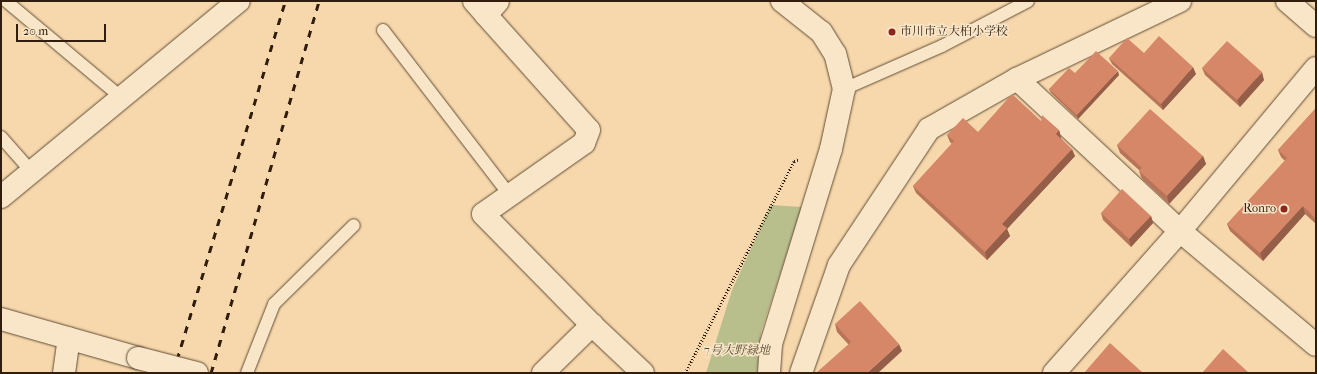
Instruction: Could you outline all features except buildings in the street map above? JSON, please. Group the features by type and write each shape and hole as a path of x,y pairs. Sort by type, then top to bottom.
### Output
{"street":[{"path":"1,197 239,1"},
{"path":"769,373 771,344 831,149 844,89 835,54 822,32 782,1"},
{"path":"800,373 839,266 929,129 1017,79 1180,1"},
{"path":"1286,1 1316,26"},
{"path":"486,6 588,130 584,143 483,214 592,325 643,373"},
{"path":"1054,373 1180,231 1316,68"},
{"path":"1017,79 1180,231 1316,345"},
{"path":"1,318 138,358 197,373"},
{"path":"543,373 592,325"},
{"path":"64,373 69,338"}],"lane":[{"path":"6,1 122,98"},
{"path":"844,89 942,46 1028,1"},
{"path":"383,30 510,194"},
{"path":"1,137 32,172"},
{"path":"247,373 274,304 354,225"}],"path":[{"path":"685,373 794,161 831,149"}],"green space":[{"name":"7号大野緑地","path":"771,205 802,207 761,332 757,373 706,373 732,290"}],"railway":[{"path":"173,373 285,1"},
{"path":"211,373 319,1"}],"place":[{"name":"市川市立大柏小学校","path":"892,32"},
{"name":"Ronro","path":"1284,209"}]}
